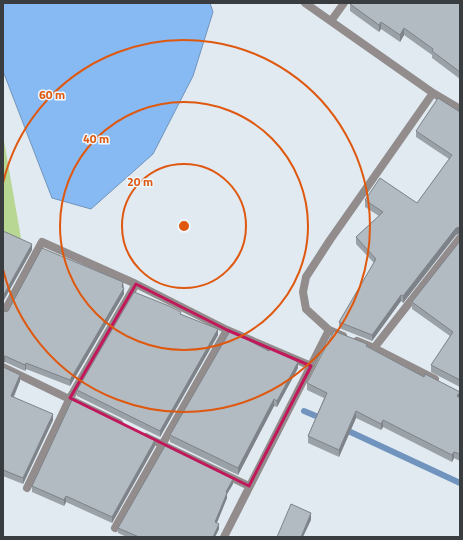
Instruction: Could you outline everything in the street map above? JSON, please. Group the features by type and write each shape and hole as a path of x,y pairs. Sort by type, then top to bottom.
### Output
{"street":[{"path":"305,3 433,93 460,109"},
{"path":"331,21 344,3"},
{"path":"433,93 330,240 306,277 303,292 306,309 329,330 374,348 440,382"},
{"path":"374,348 460,238"},
{"path":"3,314 42,242 136,284 227,330 311,366"},
{"path":"27,488 70,398 136,284"},
{"path":"115,528 161,444 227,330"},
{"path":"224,537 329,330"},
{"path":"3,367 70,398 126,427"},
{"path":"140,434 249,486"}],"highlighted area":[{"path":"136,284 227,330 311,366 249,486 70,398"}],"green space":[{"path":"3,135 22,244 3,235"}],"water":[{"path":"3,3 210,3 213,12 193,76 153,154 91,209 52,198 3,71"}],"building":[{"path":"460,3 460,72 432,51 433,49 404,28 400,35 381,22 379,25 350,4"},
{"path":"438,98 460,112 460,227 456,228 403,296 401,295 372,335 339,322 376,259 356,237 383,212 365,200 380,178 417,203 452,155 416,131"},
{"path":"3,231 32,244 3,296"},
{"path":"460,241 460,380 431,365 453,332 412,302"},
{"path":"42,248 123,282 122,287 124,288 70,380 26,363 25,365 5,356 3,357 3,312 8,311"},
{"path":"134,292 169,306 181,312 180,314 218,329 160,431 77,390"},
{"path":"230,331 269,351 270,348 298,362 277,401 274,399 238,468 170,435"},
{"path":"334,331 367,344 366,346 424,377 425,374 460,392 457,396 460,398 460,454 454,452 452,455 383,420 381,424 356,411 339,450 308,436 327,393 307,383"},
{"path":"3,367 20,375 11,396 53,414 23,478 3,470"},
{"path":"72,400 155,440 112,517 66,496 64,500 32,486"},
{"path":"165,446 233,479 226,492 227,493 215,522 219,524 213,537 139,537 118,528"},
{"path":"291,504 311,513 301,537 277,537"}],"waterway":[{"path":"304,411 323,419"},
{"path":"344,429 460,483"}]}
